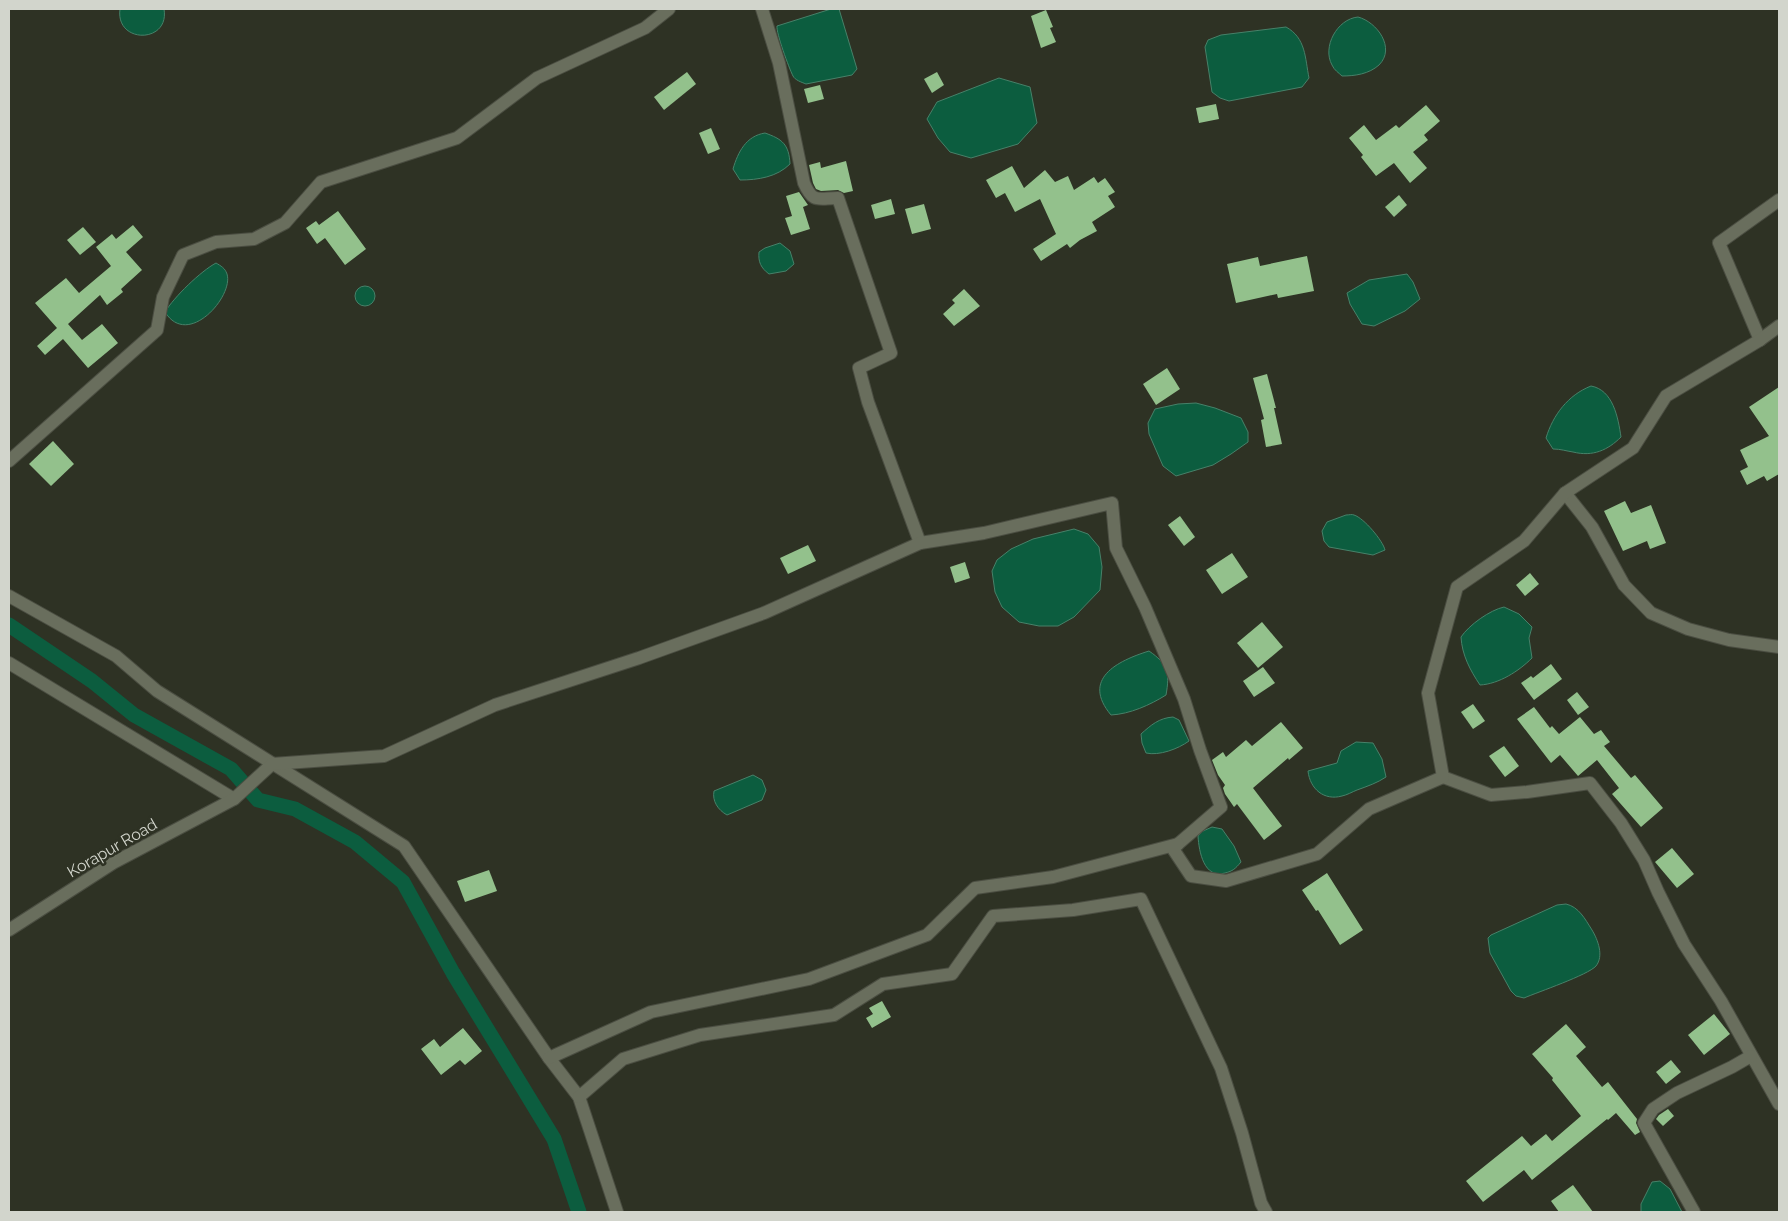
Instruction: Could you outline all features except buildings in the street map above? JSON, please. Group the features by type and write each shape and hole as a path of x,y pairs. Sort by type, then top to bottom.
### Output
{"street":[{"path":"9,461 157,330 163,297 183,255 216,242 254,239 285,223 322,182 457,138 537,78 645,28 669,9"},
{"path":"762,9 779,63 804,183 809,194 817,199 838,198 891,353 859,368 868,402 920,543"},
{"path":"1760,340 1719,243 1779,200"},
{"path":"1443,778 1428,693 1457,587 1524,541 1565,493 1633,448 1666,396 1760,340 1779,326"},
{"path":"1565,493 1592,527 1624,585 1651,613 1688,629 1729,640 1779,647"},
{"path":"272,764 384,756 495,705 640,658 764,613 920,543 984,533 1112,504 1116,548 1145,607 1184,699 1221,807 1172,849 1191,876 1226,881 1317,854 1369,809 1443,778 1491,795 1590,783 1621,823 1644,860 1684,944 1721,1001 1779,1104"},
{"path":"9,596 116,656 157,691 404,846 549,1058 579,1097 616,1212"},
{"path":"9,663 237,796"},
{"name":"Korapur Road","path":"9,930 113,863 237,796 272,764"},
{"path":"549,1058 651,1012 809,979 927,935 975,888 1053,877 1178,844"},
{"path":"579,1097 623,1058 700,1035 834,1016 882,984 952,974 993,916 1073,910 1141,899 1221,1068 1242,1133 1261,1202 1266,1212"},
{"path":"1694,1212 1644,1123 1653,1109 1677,1092 1732,1068 1751,1056"}],"shaded area":[{"path":"120,9 164,9 164,20 159,29 151,34 133,34 126,29 121,20"},
{"path":"831,9 839,9 857,69 852,75 806,84 793,76 777,26"},
{"path":"1358,17 1372,24 1382,36 1386,51 1384,58 1375,68 1357,75 1342,76 1334,68 1329,58 1330,42 1338,28 1350,19"},
{"path":"1286,27 1293,32 1304,49 1309,78 1302,87 1229,101 1220,98 1212,92 1205,47 1208,40 1221,35"},
{"path":"999,78 1030,87 1037,123 1018,144 971,158 950,152 938,138 927,119 937,102"},
{"path":"765,133 784,143 790,164 779,172 767,177 740,180 733,169 740,151 748,141"},
{"path":"780,243 790,251 794,264 786,271 769,274 761,264 759,252"},
{"path":"216,263 223,267 227,274 227,283 217,305 197,322 185,325 175,322 165,312 169,306 196,278"},
{"path":"1407,274 1413,282 1420,299 1405,311 1374,326 1362,324 1350,304 1347,293 1369,280"},
{"path":"361,286 369,286 375,292 375,300 369,306 361,306 355,300 355,292"},
{"path":"1591,386 1605,393 1609,399 1616,413 1621,437 1611,446 1594,453 1587,454 1553,449 1546,438 1557,414 1568,400"},
{"path":"1196,403 1241,418 1248,432 1248,442 1213,465 1176,476 1163,466 1149,434 1148,423 1155,409 1178,404"},
{"path":"1346,515 1353,515 1363,520 1377,536 1385,550 1373,555 1329,547 1324,541 1322,531 1327,522"},
{"path":"1074,529 1088,534 1099,547 1102,567 1100,590 1074,617 1058,626 1039,626 1019,622 1002,607 995,592 992,571 997,560 1011,549 1033,539"},
{"path":"1504,607 1519,614 1532,627 1529,638 1532,658 1508,676 1480,685 1467,662 1461,637 1480,619 1492,611"},
{"path":"1149,651 1160,660 1166,670 1168,681 1166,695 1140,708 1111,715 1103,702 1100,691 1101,682 1115,666"},
{"path":"1173,717 1179,720 1189,741 1168,751 1157,754 1146,753 1141,734 1159,720"},
{"path":"1356,742 1373,743 1382,759 1386,777 1342,796 1329,797 1319,792 1312,783 1308,771 1337,763 1341,751"},
{"path":"753,775 762,780 766,790 762,800 727,815 721,811 716,805 714,791"},
{"path":"1212,827 1222,829 1234,846 1241,862 1235,868 1225,873 1218,874 1212,872 1207,868 1201,856 1198,836 1203,831"},
{"path":"1566,904 1578,911 1596,938 1600,958 1596,966 1583,974 1524,998 1516,996 1511,991 1490,953 1488,938 1557,905"},
{"path":"1660,1181 1670,1189 1682,1212 1641,1212 1641,1204 1652,1182"}],"waterway":[{"path":"9,625 92,681 134,715 231,769 258,800 295,809 355,842 403,882 453,973 554,1139 579,1212"}]}
